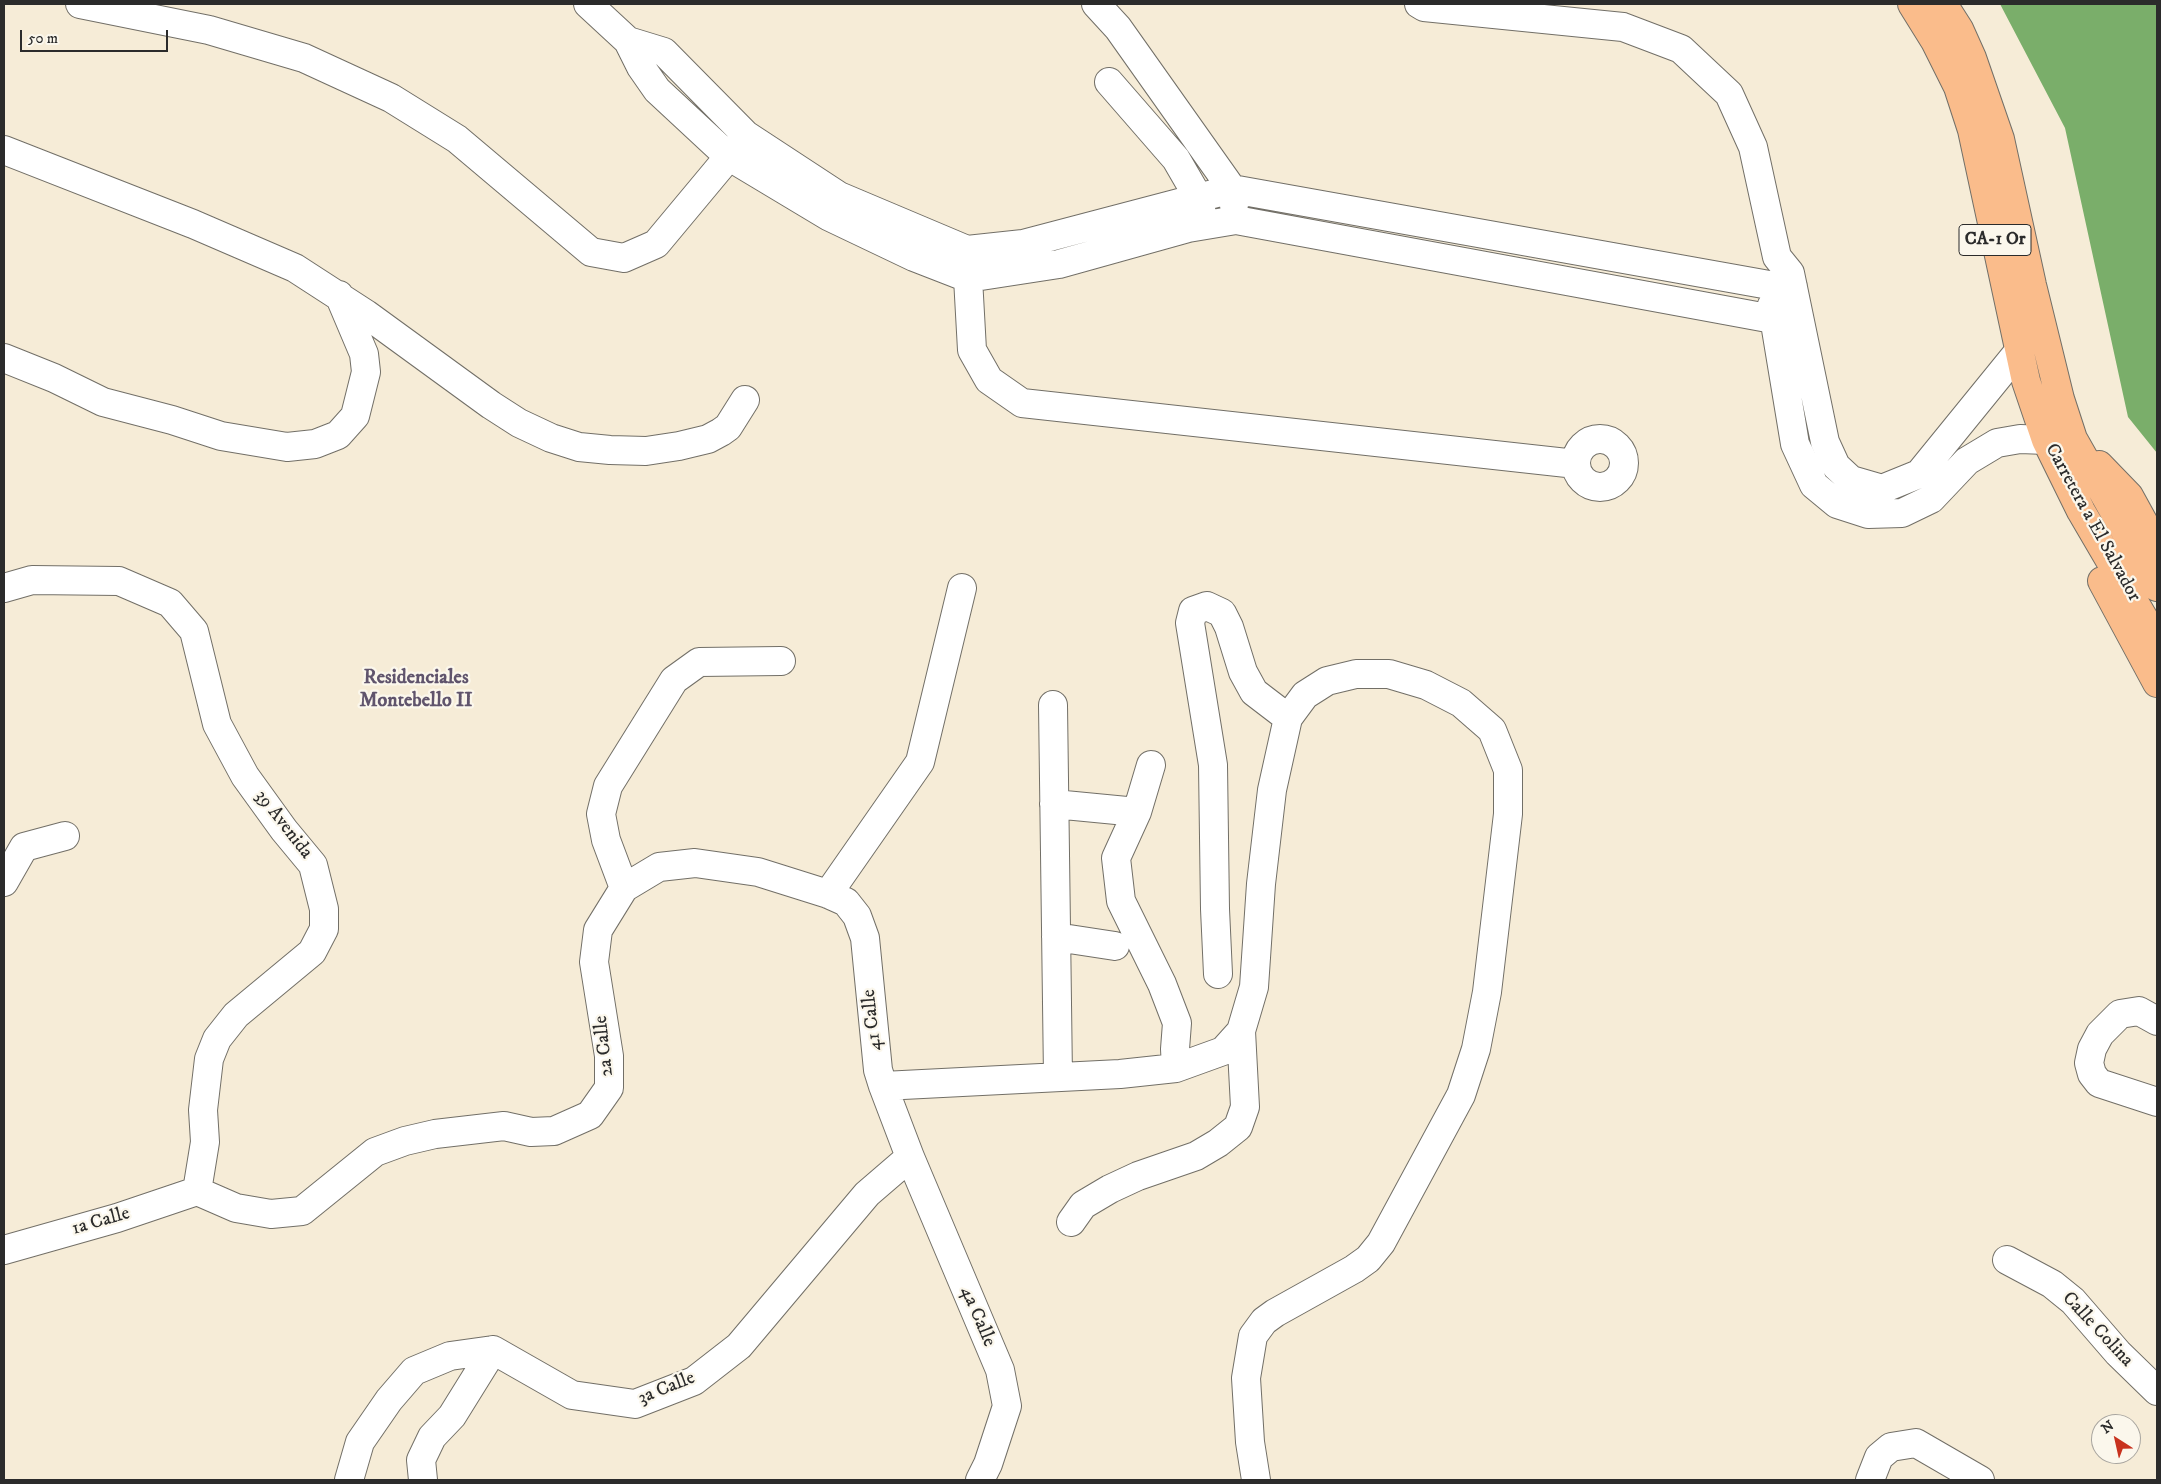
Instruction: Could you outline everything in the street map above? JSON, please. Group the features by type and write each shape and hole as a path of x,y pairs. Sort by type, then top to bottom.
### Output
{"highway":[{"name":"Carretera a El Salvador","path":"1912,4 1935,41 1958,87 1972,130 2019,351 2034,408 2046,440 2066,481 2155,637"},
{"name":"Carretera a El Salvador","path":"1943,4 1972,58 2000,139 2036,304 2060,399 2073,439 2157,587"},
{"path":"2073,439 2129,496 2157,547"},
{"path":"2066,481 2077,533 2157,683"}],"street":[{"path":"80,4 209,30 304,58 391,98 457,138 591,252 624,258 656,244 746,135"},
{"path":"588,4 628,41 641,68 656,90 728,156 828,216 914,257 968,278 1059,264 1131,243 1205,225 1236,220 1788,322"},
{"path":"1096,4 1118,28 1232,190 1236,220"},
{"path":"1419,4 1424,7 1623,27 1681,49 1729,94 1753,148 1777,257 1790,273 1781,286 1788,322 1825,442 1836,466 1851,480 1882,489 1919,474 2019,351"},
{"path":"628,41 664,52 746,135 839,196 966,250 1023,244 1198,197 1232,190 1781,286"},
{"path":"1109,82 1176,159 1198,197 1205,225"},
{"path":"4,150 193,224 295,268 339,295 518,423 551,438 579,447 646,451 708,439 728,427 745,400"},
{"path":"966,250 972,350 989,380 1022,403 1576,464"},
{"path":"4,358 54,378 103,402 172,420 221,436 286,447 314,444 338,434 355,416 366,372 364,354 339,295"},
{"path":"1788,322 1795,444 1814,485 1838,504 1868,514 1902,513 1931,500 1966,461 1997,444 2020,439 2046,440"},
{"path":"1980,400 1997,444"},
{"path":"1919,474 1931,500"},
{"name":"39 Avenida","path":"4,588 32,580 119,581 170,603 194,631 217,724 245,776 284,830 313,865 324,909 324,929 312,952 236,1015 218,1039 209,1059 203,1110 205,1142 197,1191"},
{"path":"828,894 920,762 962,588"},
{"path":"1218,974 1214,909 1213,765 1190,623 1193,611 1207,606 1222,612 1229,627 1243,672 1254,692 1288,718"},
{"path":"624,888 606,840 602,814 608,786 674,680 699,662 781,661"},
{"path":"1071,1222 1083,1205 1110,1189 1138,1176 1196,1156 1218,1143 1238,1127 1245,1107 1241,1031 1254,987 1261,884 1272,790 1288,718 1305,694 1327,681 1356,674 1389,674 1426,685 1461,703 1492,730 1508,770 1508,814 1487,992 1476,1049 1461,1095 1381,1243 1368,1259 1354,1269 1275,1312 1264,1321 1253,1336 1246,1378 1250,1442 1256,1480"},
{"path":"1053,705 1058,1077"},
{"path":"1150,765 1137,812 1116,858 1121,900 1162,984 1177,1023 1176,1068"},
{"path":"1054,804 1137,812"},
{"path":"4,882 24,847 65,836"},
{"name":"2a Calle","path":"197,1191 236,1208 271,1214 302,1211 375,1152 405,1141 435,1134 504,1126 530,1132 554,1131 590,1115 609,1088 609,1056 594,962 598,930 624,888 659,867 695,863 758,872 828,894"},
{"name":"41 Calle","path":"828,894 846,902 857,916 865,938 878,1070 910,1157"},
{"path":"1056,937 1115,946"},
{"path":"2157,1021 2139,1011 2120,1014 2100,1034 2092,1049 2089,1063 2092,1074 2099,1083 2157,1102"},
{"path":"883,1086 1058,1077 1176,1068 1223,1051 1241,1031"},
{"name":"3a Calle","path":"493,1350 572,1395 635,1404 694,1381 739,1346 868,1194 910,1157"},
{"name":"4a Calle","path":"910,1157 1000,1370 1007,1406 988,1464 980,1480"},
{"name":"1a Calle","path":"4,1250 117,1218 197,1191"},
{"name":"Calle Colina","path":"2007,1260 2052,1284 2073,1301 2118,1353 2157,1391"},
{"path":"349,1480 360,1442 389,1400 414,1371 450,1356 493,1350"},
{"path":"423,1480 421,1460 432,1437 452,1416 493,1350"},
{"path":"1870,1480 1879,1457 1891,1446 1916,1443 1980,1480"}],"green space":[{"path":"2000,4 2157,4 2157,453 2128,417 2065,128"}],"district":[{"name":"Residenciales Montebello II","path":"416,690"}]}
